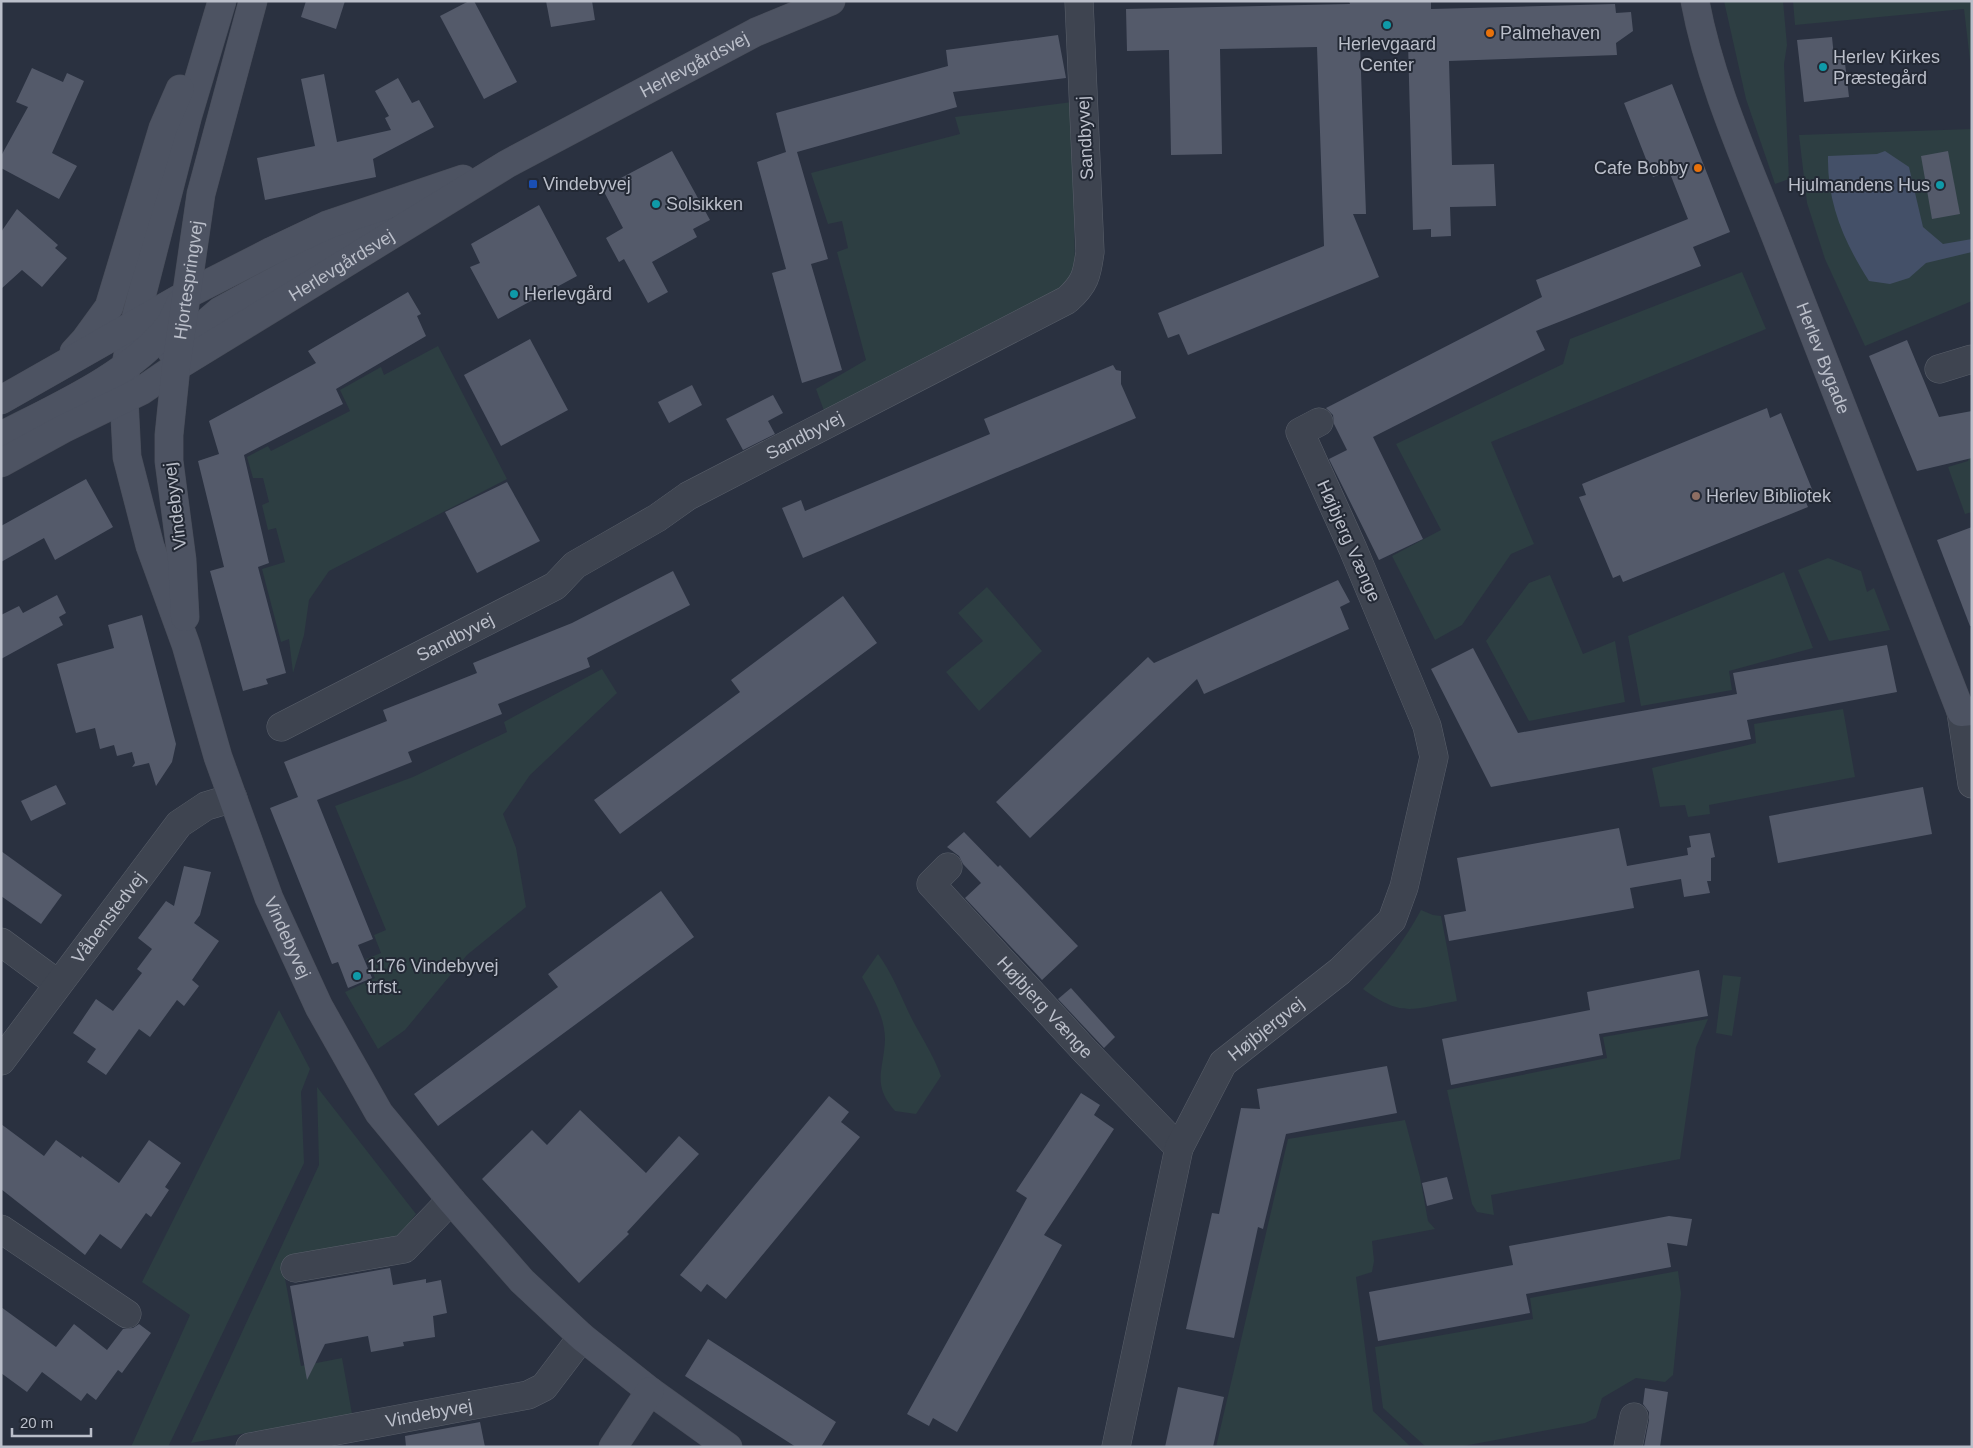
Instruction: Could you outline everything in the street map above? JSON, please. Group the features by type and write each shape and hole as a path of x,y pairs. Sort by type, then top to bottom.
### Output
{"street":[{"path":"1,400 53,372 86,340 109,307 163,128 217,1"},
{"name":"Hjortespringvej","path":"158,358 134,325 188,115 222,1"},
{"name":"Hjortespringvej","path":"158,358 170,325 184,296 201,194 253,1"},
{"name":"Herlevgårdsvej","path":"158,358 507,164 756,32 831,1"},
{"name":"Sandbyvej","path":"281,727 555,586 575,564 657,518 688,496 1067,300 1074,294 1080,288 1087,275 1090,252 1079,1"},
{"name":"Herlev Bygade","path":"1695,1 1698,21 1732,124 1966,712 1972,784"},
{"name":"Herlevgårdsvej","path":"53,372 184,296 327,225 507,164"},
{"path":"1,436 91,388 158,358 220,311 324,254 406,198"},
{"path":"1,463 132,395 158,358"},
{"name":"Vindebyvej","path":"158,358 132,395 125,432 126,457 150,546 186,645 218,757 269,898 320,1007 380,1113 451,1200 522,1281 582,1337 650,1391 728,1447"},
{"name":"Vindebyvej","path":"158,358 169,435 169,461 182,560 186,645"},
{"path":"1940,369 1972,359"},
{"name":"Højbjerg Vænge","path":"1320,422 1300,432 1404,671"},
{"name":"Højbjergvej","path":"1116,1447 1179,1148 1223,1063 1340,971 1392,920 1404,888 1434,757 1427,726 1404,671"},
{"name":"Våbenstedvej","path":"1,1061 179,824 206,806 233,798"},
{"name":"Højbjerg Vænge","path":"948,867 931,884 1085,1051 1179,1148"},
{"path":"1,942 58,984"},
{"path":"296,1268 404,1249 451,1200"},
{"path":"1,1229 128,1314"},
{"name":"Vindebyvej","path":"250,1447 528,1395 544,1387 582,1337"},
{"path":"613,1447 650,1391"},
{"path":"1628,1447 1634,1417"}],"shaded area":[{"path":"1724,1 1783,1 1787,45 1784,64 1789,179 1775,184 1746,99"},
{"path":"1793,1 1972,1 1972,77 1964,9 1795,25"},
{"path":"1072,102 1075,268 1067,286 826,416 816,389 866,360 837,252 848,248 842,221 828,224 811,173 960,134 955,117"},
{"path":"1972,129 1972,301 1865,346 1825,259 1807,203 1799,135"},
{"path":"1742,272 1766,329 1491,442 1534,544 1511,554 1462,625 1435,640 1392,556 1441,530 1396,444 1563,364 1570,339"},
{"path":"438,346 507,479 329,571 309,600 304,635 293,673 289,639 281,642 262,569 285,562 276,528 268,530 262,505 269,502 263,478 253,478 247,457 268,446 271,451 350,411 340,390 381,367 384,375"},
{"path":"1972,457 1972,512 1965,514 1948,467 1968,461"},
{"path":"1828,558 1861,571 1867,592 1874,588 1890,630 1829,641 1798,570"},
{"path":"1784,572 1813,648 1729,671 1732,690 1641,706 1628,636"},
{"path":"1550,575 1583,654 1615,641 1625,702 1529,721 1486,641 1529,583"},
{"path":"987,587 1042,651 979,711 946,672 983,641 958,613"},
{"path":"602,669 617,693 530,775 503,814 516,848 526,907 467,955 405,1030 378,1049 345,992 375,978 366,959 381,953 374,935 386,930 335,806 413,777 507,732 504,722"},
{"path":"1843,709 1855,777 1709,805 1710,814 1688,817 1685,805 1660,807 1652,768 1756,743 1754,724"},
{"path":"1421,910 1441,916 1457,1001 1418,1008 1398,1008 1363,989 1395,951"},
{"path":"878,954 893,979 941,1076 916,1114 895,1111 883,1093 881,1085 885,1039 883,1023 862,977"},
{"path":"1723,975 1741,977 1732,1036 1716,1033"},
{"path":"279,1010 310,1069 301,1092 304,1163 168,1447 131,1447 190,1315 142,1282"},
{"path":"1708,1019 1696,1047 1680,1159 1491,1195 1494,1215 1477,1212 1472,1204 1447,1090 1607,1058 1603,1037"},
{"path":"317,1087 416,1214 392,1245 282,1262 301,1366 342,1358 352,1414 191,1443 319,1165"},
{"path":"1405,1120 1420,1177 1428,1221 1435,1229 1372,1241 1374,1261 1372,1272 1356,1277 1373,1411 1411,1447 1216,1447 1288,1139"},
{"path":"1678,1271 1681,1293 1673,1375 1665,1382 1636,1378 1602,1398 1596,1418 1585,1423 1458,1447 1426,1447 1383,1408 1375,1347 1533,1319 1530,1298"}],"water":[{"path":"1885,151 1909,167 1923,227 1943,244 1972,239 1972,252 1926,263 1909,278 1890,284 1869,281 1852,252 1839,222 1830,190 1828,156 1877,154"}],"building":[{"path":"306,1 345,1 336,29 301,17"},
{"path":"469,1 474,1 517,82 484,99 440,16"},
{"path":"546,1 592,1 595,20 551,27"},
{"path":"1349,1 1431,1 1431,9 1615,4 1616,13 1631,12 1633,31 1616,43 1617,55 1449,61 1452,165 1494,164 1496,206 1450,207 1451,236 1431,237 1431,229 1413,230 1408,42 1360,44 1366,214 1353,214 1379,277 1188,355 1179,334 1168,338 1158,313 1324,246 1317,47 1220,49 1222,154 1171,155 1169,50 1127,51 1126,9 1350,4"},
{"path":"1058,35 1066,78 953,92 957,107 797,152 828,259 811,264 842,370 802,383 772,273 786,269 757,162 786,152 776,113 948,66 946,50"},
{"name":"Herlev Kirkes Præstegård","path":"1832,37 1834,57 1844,55 1849,97 1804,102 1797,40"},
{"path":"32,68 63,82 67,73 84,81 52,153 77,166 59,199 1,168 1,156 28,107 16,102"},
{"path":"324,74 337,142 391,130 385,118 389,116 375,91 398,78 412,103 419,100 434,127 373,159 376,177 265,200 257,158 315,146 301,79"},
{"path":"1672,84 1730,232 1693,247 1701,266 1536,331 1545,350 1373,437 1423,539 1379,560 1329,459 1347,450 1334,424 1333,415 1326,408 1542,297 1536,280 1688,219 1669,171 1653,177 1624,103"},
{"name":"Solsikken","path":"672,151 710,220 693,229 697,237 652,262 668,292 648,303 624,259 619,262 606,238 623,228 602,188"},
{"name":"Hjulmandens Hus","path":"1948,151 1960,214 1932,219 1921,156"},
{"name":"Herlevgård","path":"539,205 577,276 498,319 470,267 480,263 471,244"},
{"path":"17,209 58,245 55,248 67,258 42,287 22,270 1,289 1,232"},
{"path":"408,292 421,314 417,316 426,336 336,389 343,404 244,455 269,563 258,567 286,673 266,679 268,684 243,691 210,571 224,567 198,461 219,454 209,421 316,363 308,351"},
{"path":"530,339 568,410 501,446 464,375"},
{"path":"1907,340 1939,417 1972,411 1972,458 1917,471 1869,356"},
{"path":"1113,365 1116,370 1121,371 1121,384 1136,418 803,558 782,508 801,500 805,511 990,434 984,419"},
{"path":"692,385 702,405 669,423 658,402"},
{"path":"773,395 783,413 768,421 775,434 743,450 726,419"},
{"name":"Herlev Bibliotek","path":"1767,408 1770,418 1781,413 1814,494 1804,498 1808,507 1623,582 1620,575 1613,578 1579,497 1586,495 1582,484"},
{"path":"86,479 113,527 55,560 44,538 1,562 1,526"},
{"path":"507,482 540,541 477,573 445,512"},
{"path":"1972,527 1972,626 1970,626 1937,540"},
{"path":"673,571 690,605 587,658 590,667 498,704 502,714 408,752 412,762 317,800 373,939 358,945 372,978 348,988 338,962 332,964 270,808 298,797 284,762 387,721 383,710 477,673 473,663 572,623"},
{"path":"1338,580 1350,602 1340,607 1349,629 1204,694 1197,679 1030,838 996,802 1148,657 1154,663"},
{"path":"57,595 66,613 59,617 63,625 1,659 1,615 19,606 23,613"},
{"path":"843,596 877,643 620,834 594,800 740,692 731,680"},
{"path":"142,615 176,744 172,762 156,786 149,763 132,767 135,763 132,752 117,756 114,745 100,749 95,728 76,733 57,664 114,648 108,625"},
{"path":"1887,645 1897,692 1747,720 1751,739 1491,787 1431,669 1473,648 1518,733 1737,694 1733,673"},
{"path":"56,785 66,804 31,821 21,801"},
{"path":"1923,787 1932,834 1778,863 1769,816"},
{"path":"1619,828 1627,866 1688,855 1687,848 1691,847 1689,836 1710,833 1715,857 1711,858 1711,881 1707,881 1710,893 1684,897 1681,879 1630,888 1634,908 1449,941 1444,915 1466,911 1457,858"},
{"path":"964,832 998,867 1000,865 1078,946 1042,980 965,898 981,883 963,864 959,856 947,847"},
{"path":"1,851 62,895 41,924 1,896"},
{"path":"184,866 211,872 200,915 194,923 219,941 192,980 199,986 184,1006 177,1000 150,1037 139,1029 106,1075 87,1062 96,1049 73,1033 96,999 113,1011 142,973 137,969 152,949 138,938 166,901 174,906"},
{"path":"661,891 694,937 438,1126 414,1094 558,987 548,974"},
{"path":"1699,970 1708,1016 1599,1034 1603,1055 1451,1085 1442,1039 1590,1010 1587,992"},
{"path":"1071,988 1115,1037 1104,1048 1058,999"},
{"path":"1387,1066 1397,1113 1286,1134 1263,1229 1258,1227 1234,1338 1186,1329 1212,1213 1219,1214 1241,1108 1260,1109 1257,1089"},
{"path":"1081,1093 1100,1105 1094,1115 1114,1129 1044,1235 1062,1245 957,1432 933,1418 929,1426 907,1414 1027,1198 1016,1191"},
{"path":"829,1096 849,1112 841,1122 860,1137 726,1299 707,1284 701,1292 680,1275"},
{"path":"580,1110 646,1173 679,1136 699,1154 627,1232 629,1234 579,1283 482,1179 532,1130 547,1145"},
{"path":"1,1124 44,1156 56,1140 119,1183 149,1140 181,1163 165,1187 169,1190 151,1217 146,1213 121,1249 100,1234 85,1255 1,1189"},
{"path":"1447,1177 1453,1199 1427,1206 1422,1183"},
{"path":"1669,1216 1692,1219 1687,1246 1667,1243 1671,1267 1526,1294 1530,1313 1378,1341 1369,1292 1513,1265 1509,1246"},
{"path":"390,1268 393,1285 426,1279 426,1283 441,1280 447,1313 433,1316 435,1337 403,1342 404,1346 371,1352 368,1336 325,1344 307,1380 290,1286"},
{"path":"1,1307 56,1347 74,1324 107,1350 123,1329 133,1328 139,1324 151,1333 122,1373 118,1370 96,1400 87,1393 81,1401 42,1372 27,1392 1,1373"},
{"path":"708,1339 836,1422 821,1447 796,1447 685,1376"},
{"path":"1178,1387 1224,1397 1213,1447 1165,1447"},
{"path":"1645,1388 1668,1392 1660,1447 1644,1447 1649,1420 1649,1412 1643,1404"},
{"path":"480,1422 485,1447 406,1447 405,1436"}],"place":[{"name":"Herlevgaard Center","path":"1387,25"},
{"name":"Palmehaven","path":"1490,33"},
{"name":"Herlev Kirkes Præstegård","path":"1823,67"},
{"name":"Cafe Bobby","path":"1698,168"},
{"name":"Vindebyvej","path":"533,184"},
{"name":"Hjulmandens Hus","path":"1940,185"},
{"name":"Solsikken","path":"656,204"},
{"name":"Herlevgård","path":"514,294"},
{"name":"Herlev Bibliotek","path":"1696,496"},
{"name":"1176 Vindebyvej trfst.","path":"357,976"}]}
